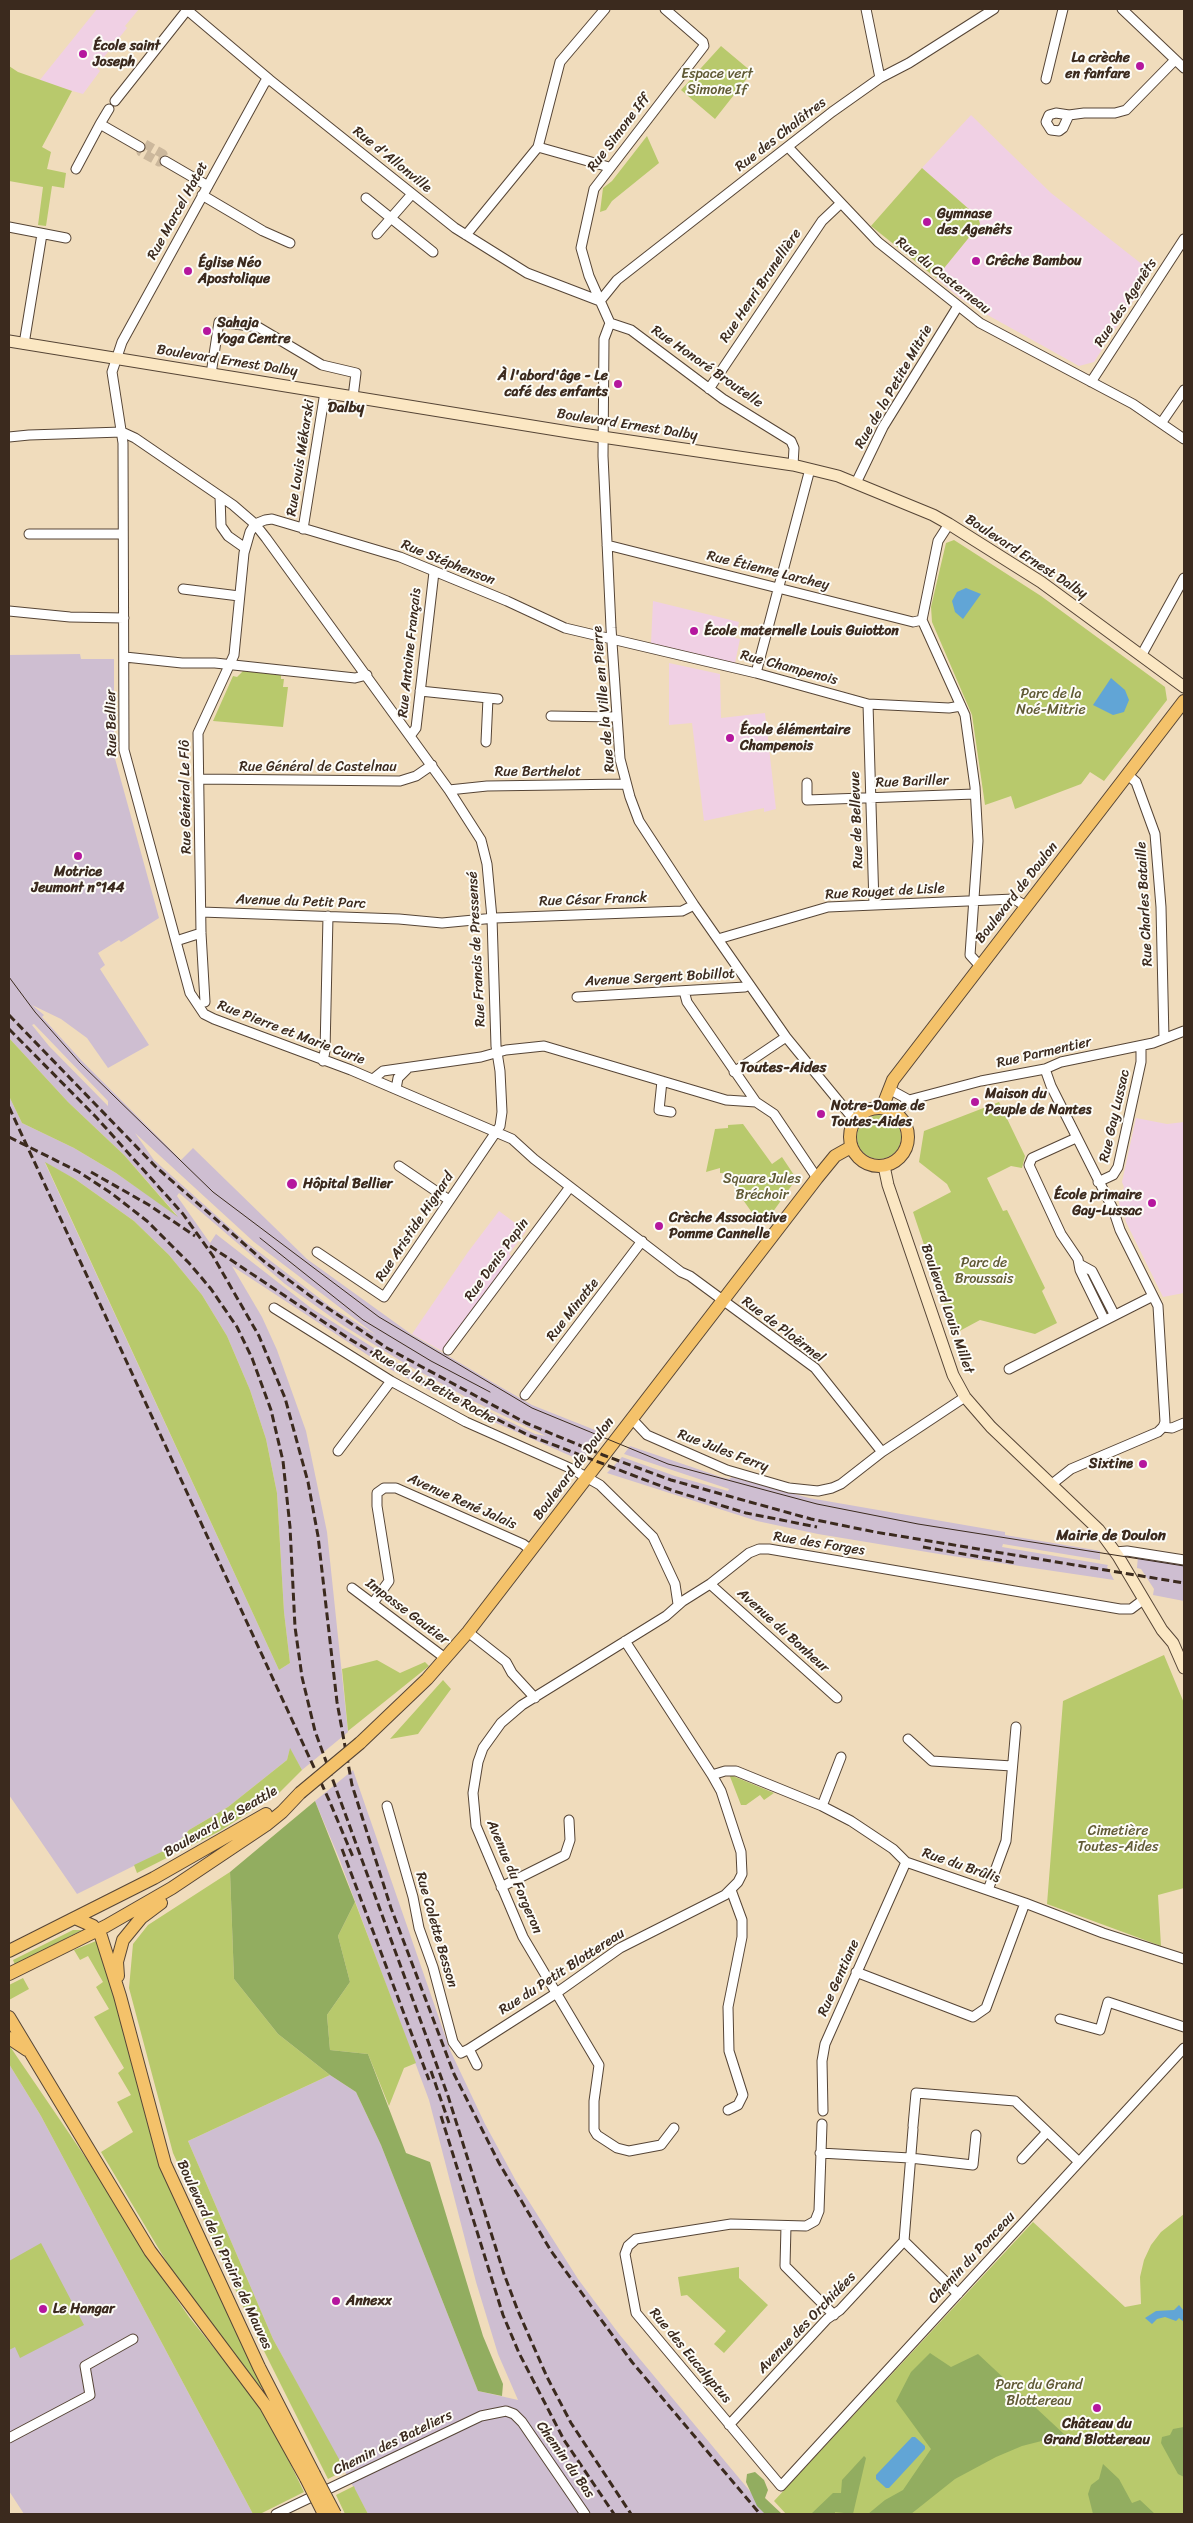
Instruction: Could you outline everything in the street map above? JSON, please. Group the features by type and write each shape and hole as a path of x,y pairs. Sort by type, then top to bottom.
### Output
{"main road":[{"name":"Boulevard de Doulon","path":"882,1108 893,1080 1184,702"},
{"path":"882,1108 896,1114 906,1127 908,1143 898,1160 884,1166 874,1166 864,1163 852,1147 850,1136 855,1121 865,1112 882,1108"},
{"name":"Boulevard de Doulon","path":"300,1793 360,1743 407,1699 468,1632 817,1178 835,1156 852,1147"},
{"name":"Boulevard de Seattle","path":"9,1974 98,1930 172,1888 282,1812 300,1793"},
{"name":"Boulevard de Seattle","path":"9,1951 134,1888 239,1831 300,1793"},
{"name":"Boulevard de la Prairie de Mauves","path":"120,1996 117,1962 123,1940 129,1930 149,1911 219,1866 238,1844"},
{"path":"130,1912 134,1901 134,1888"},
{"path":"75,1918 98,1930"},
{"name":"Boulevard de Seattle","path":"9,1958 47,1938 61,1926"},
{"name":"Boulevard de la Prairie de Mauves","path":"98,1930 120,1996 165,2164 310,2476 324,2514"},
{"name":"Boulevard de la Prairie de Mauves","path":"9,2017 150,2251 266,2406 335,2514"},
{"name":"Boulevard de la Prairie de Mauves","path":"9,2038 29,2052"}],"street":[{"path":"115,101 186,9"},
{"name":"Rue d'Allonville","path":"186,9 270,80 466,235 527,273 600,301"},
{"path":"466,235 538,147 560,62 605,9"},
{"name":"Rue Simone Iff","path":"610,323 589,276 581,248 594,189 609,167 703,50 703,42 665,9"},
{"path":"866,9 880,78"},
{"name":"Rue des Chalâtres","path":"600,301 618,280 788,147 880,78 909,63 994,9"},
{"path":"1046,78 1063,9"},
{"path":"1122,9 1184,68"},
{"path":"1069,116 1084,113 1114,113 1126,110 1175,60"},
{"name":"Rue Marcel Hatet","path":"116,358 122,342 202,195 265,82 270,80"},
{"path":"76,169 110,109"},
{"path":"100,124 140,147"},
{"path":"538,147 609,167"},
{"name":"Rue du Casterneau","path":"788,147 878,242 980,323 1092,382 1162,422 1184,439"},
{"path":"165,161 208,186"},
{"path":"377,234 412,194"},
{"path":"202,195 263,230 290,242"},
{"path":"366,198 433,252"},
{"name":"Rue Henri Brunellière","path":"709,388 822,220 841,203"},
{"path":"9,227 66,238"},
{"path":"24,344 42,234"},
{"name":"Rue des Agenêts","path":"1092,382 1184,239"},
{"name":"Rue de la Petite Mitrie","path":"856,483 883,428 958,306"},
{"path":"211,374 219,322 258,327 322,365 356,373 353,397"},
{"name":"Rue Honoré Broutelle","path":"610,323 631,330 709,388 791,441 794,448 793,465"},
{"name":"Rue de la Ville en Pierre","path":"610,323 604,339 602,437 617,717 620,759 626,784 639,821 694,905 786,1037 855,1121"},
{"name":"Boulevard Ernest Dalby","path":"9,341 602,437 810,468 856,483 933,515 949,524 1041,582 1184,687"},
{"path":"116,358 112,377 122,432"},
{"path":"1162,422 1184,390"},
{"name":"Rue Louis Mékarski","path":"304,529 325,392"},
{"path":"9,437 29,434 122,432 135,438 220,496 221,526 228,536 245,548"},
{"name":"Rue Bellier","path":"122,432 125,657 124,750 176,941 196,1004"},
{"path":"756,673 810,468"},
{"name":"Rue Francis de Pressensé","path":"220,496 255,524 450,790 481,840 487,864 492,918 497,1052 502,1112 498,1132"},
{"name":"Rue Stéphenson","path":"255,524 272,519 400,558 507,601 565,628 612,638"},
{"name":"Rue Général Le Flô","path":"205,1002 201,934 198,733 234,655 245,548 255,524"},
{"path":"949,524 938,541 922,620 965,715 975,794 978,841 970,955 980,966"},
{"path":"29,534 123,534"},
{"name":"Rue Étienne Larchey","path":"607,545 912,622 922,620"},
{"name":"Rue Antoine Français","path":"410,736 416,728 434,572"},
{"path":"1142,656 1184,578"},
{"path":"183,589 239,596"},
{"path":"9,611 70,617 124,618"},
{"name":"Rue Champenois","path":"612,638 756,673 868,704 949,708 961,706"},
{"path":"125,657 355,678 367,675"},
{"path":"420,691 493,698 486,742"},
{"name":"Rue de Bellevue","path":"868,704 874,905"},
{"path":"551,716 617,717"},
{"name":"Rue Général de Castelnau","path":"199,780 400,782 416,776 432,765"},
{"name":"Rue Charles Bataille","path":"1128,775 1136,782 1156,834 1161,907 1164,1039"},
{"name":"Rue Bariller","path":"807,783 807,800 975,794"},
{"name":"Rue Berthelot","path":"450,790 487,786 626,784"},
{"name":"Rue Rouget de Lisle","path":"718,940 828,907 1014,899 1026,906"},
{"name":"Rue César Franck","path":"399,919 442,923 492,918 682,910 694,905"},
{"name":"Avenue du Petit Parc","path":"201,912 399,919"},
{"path":"323,1061 328,916"},
{"path":"176,941 201,934"},
{"name":"Avenue Sergent Bobillot","path":"577,997 745,987"},
{"path":"684,991 687,1002 734,1072 756,1102 774,1114 817,1178"},
{"name":"Rue Pierre et Marie Curie","path":"196,1004 204,1014 214,1019 373,1079 383,1071 407,1069 482,1057 497,1052 544,1046 726,1100 756,1102"},
{"name":"Rue Parmentier","path":"909,1100 981,1080 1045,1069 1061,1062 1141,1046 1184,1031"},
{"path":"734,1072 786,1037"},
{"name":"Rue Gay Lussac","path":"1098,1182 1113,1175 1118,1168 1141,1062 1141,1046"},
{"path":"396,1089 398,1078 407,1069"},
{"path":"1045,1069 1076,1138 1114,1209 1120,1230 1158,1306 1165,1422 1158,1432 1070,1469 1052,1484"},
{"path":"373,1079 512,1139 570,1187 723,1301"},
{"path":"662,1081 659,1110 670,1112"},
{"path":"889,1089 909,1100 896,1114"},
{"name":"Rue Aristide Hignard","path":"317,1252 384,1297 449,1200 498,1132"},
{"path":"1076,1138 1032,1158 1029,1164 1061,1234 1080,1265 1080,1270 1104,1319"},
{"path":"399,1166 449,1200"},
{"name":"Boulevard Louis Millet","path":"884,1166 887,1182 953,1374 965,1397 991,1427 1096,1527 1115,1552 1162,1630 1174,1642 1184,1668"},
{"name":"Rue Denis Papin","path":"448,1350 527,1246 532,1234 570,1187"},
{"name":"Rue Minatte","path":"526,1395 642,1241"},
{"path":"1080,1265 1092,1271 1114,1314"},
{"path":"1009,1369 1104,1319 1153,1296"},
{"name":"Rue de Ploërmel","path":"723,1301 815,1368 882,1452"},
{"name":"Rue de la Petite Roche","path":"274,1308 391,1381 466,1422 586,1477 604,1489 653,1538 675,1584 678,1604"},
{"path":"338,1452 391,1381"},
{"name":"Rue Jules Ferry","path":"632,1419 641,1430 656,1440 727,1470 789,1488 818,1490 832,1488 965,1397"},
{"path":"1163,1427 1172,1428 1184,1423"},
{"name":"Avenue René Jalais","path":"372,1603 389,1581 377,1506 377,1493 384,1488 396,1488 523,1544 531,1550"},
{"name":"Rue des Forges","path":"535,1698 666,1616 678,1604 710,1584 749,1553 759,1549 769,1549 1120,1609 1131,1609 1143,1600"},
{"path":"1115,1552 1127,1551 1184,1560"},
{"name":"Avenue du Bonheur","path":"710,1584 837,1698"},
{"name":"Impasse Gautier","path":"352,1588 445,1658"},
{"path":"468,1632 506,1662 512,1673 535,1698"},
{"path":"625,1641 721,1791 743,1863 742,1874 731,1890 742,1920 742,1929 728,2007 729,2050 743,2095 738,2105 728,2110"},
{"name":"Avenue du Forgeron","path":"535,1698 507,1716 483,1748 475,1776 473,1793 476,1826 523,1937 555,1994 599,2065 593,2123 597,2135 617,2148 629,2151 662,2145 674,2128"},
{"path":"988,1890 1006,1841 1016,1727"},
{"path":"908,1739 932,1761 1012,1766"},
{"path":"822,1806 841,1757"},
{"name":"Rue du Brûlis","path":"712,1775 725,1771 736,1771 822,1806 851,1821 894,1849 906,1862 1025,1903 1102,1933 1184,1959"},
{"name":"Rue Colette Besson","path":"387,1806 413,1897 419,1928 433,1967 453,2042 461,2053 469,2049"},
{"path":"501,1888 565,1855 570,1840 569,1820"},
{"name":"Rue Gentiane","path":"822,2110 822,2061 826,2044 856,1972 906,1862"},
{"name":"Rue du Petit Blottereau","path":"469,2049 555,1994 620,1948 731,1890"},
{"path":"856,1972 973,2017 986,2008 1025,1903"},
{"path":"1060,2019 1100,2030 1108,2002 1184,2027"},
{"name":"Chemin du Ponceau","path":"781,2486 1184,2048"},
{"path":"469,2049 477,2065"},
{"path":"958,2294 904,2241 916,2093 1015,2101 1079,2162"},
{"name":"Rue des Eucalyptus","path":"781,2486 636,2313 625,2254 628,2246 636,2239 731,2224 806,2226 815,2221 819,2210 822,2124"},
{"path":"1022,2160 1047,2132"},
{"path":"820,2153 910,2158 973,2165 976,2135"},
{"path":"786,2226 785,2266 834,2315"},
{"name":"Avenue des Orchidées","path":"729,2425 821,2326 834,2315 904,2241"},
{"path":"9,2438 90,2395 85,2366 134,2339"},
{"name":"Chemin des Bateliers","path":"276,2514 481,2416 506,2411 514,2414 522,2422"},
{"name":"Chemin du Bas","path":"522,2422 586,2514"}],"shaded area":[{"name":"École saint Joseph","path":"97,9 139,9 125,26 127,28 96,67 100,71 83,94 39,81"},
{"path":"971,115 1051,193 1152,272 1094,362 1079,366 984,313 960,298 936,278 980,224 978,217 922,168"},
{"name":"École maternelle Louis Guiotton","path":"653,601 739,622 735,638 740,639 735,663 651,643"},
{"path":"80,654 81,659 114,659 114,755 159,918 121,942 119,940 98,953 105,965 100,969 149,1045 108,1068 87,1038 61,1019 32,1005 44,1015 42,1017 82,1061 181,1160 193,1148 307,1259 411,1334 492,1382 532,1405 600,1432 582,1461 467,1410 386,1367 232,1266 262,1317 277,1350 306,1431 327,1532 348,1732 302,1770 290,1749 287,1760 228,1807 189,1830 176,1845 77,1894 9,1795 9,1096 22,1123 74,1148 116,1173 177,1215 124,1155 68,1102 9,1038 9,655","holes":["34,1024 108,1101 108,1106 49,1046 32,1025","135,1133 254,1242 376,1335 331,1307 246,1242 154,1160","45,1163 75,1179 134,1221 169,1255 202,1295 227,1336 250,1390 266,1439 277,1493 284,1612 290,1663 279,1670","179,1193 285,1284 344,1326 404,1363 473,1401 546,1436 535,1434 455,1395 402,1366 311,1308 216,1234 210,1243 177,1196"]},
{"name":"École élémentaire Champenois","path":"669,663 720,674 721,718 765,713 776,809 764,812 764,808 704,821 692,723 669,725"},
{"name":"École primaire Gay-Lussac","path":"1136,1118 1167,1124 1184,1122 1184,1293 1163,1297 1126,1222 1124,1211 1120,1208 1118,1197 1121,1196 1124,1187 1122,1182"},
{"path":"499,1211 526,1231 509,1254 513,1258 442,1351 412,1334 468,1252"},
{"path":"630,1446 721,1477 729,1479 732,1477 809,1498 1005,1532 1005,1535 1100,1551 1100,1560 1003,1544 1002,1547 1108,1565 1107,1567 1114,1580 939,1554 818,1534 757,1521 607,1473 622,1457 675,1476 728,1491 729,1489 624,1454"},
{"path":"1138,1556 1184,1563 1184,1601 1153,1595 1154,1589 1141,1569 1137,1568"},
{"path":"353,1770 450,2050 485,2124 516,2181 578,2279 619,2334 769,2514 368,2514 273,2339 188,2141 330,2075 356,2092 381,2145 478,2391 518,2400 498,2354 476,2282 429,2100 339,1858 315,1801"},
{"path":"9,2064 41,2116 253,2514 24,2514 9,2491"}],"green space":[{"name":"Espace vert Simone If","path":"721,46 752,72 715,119 681,90"},
{"path":"9,66 18,72 72,91 42,147 51,152 47,169 66,173 64,188 52,186 46,226 38,225 43,187 9,181"},
{"path":"647,136 659,163 612,201 606,210 600,212 603,188 612,181"},
{"name":"Gymnase des Agenêts","path":"922,168 978,217 980,224 936,278 871,226"},
{"name":"Parc de la Noé-Mitrie","path":"954,540 1041,596 1165,687 1167,700 1104,781 1090,772 1081,784 1015,809 1011,796 985,805 972,715 932,622 931,607 946,543"},
{"path":"243,671 281,675 281,679 284,679 283,687 288,687 283,727 213,721 233,676 237,677"},
{"path":"9,1038 68,1102 124,1155 178,1217 116,1173 74,1148 22,1123 9,1096"},
{"name":"Parc de Broussais","path":"999,1102 1025,1156 1022,1168 1011,1166 987,1178 1003,1211 1007,1210 1045,1288 1042,1291 1057,1323 1035,1334 980,1320 954,1334 913,1212 951,1192 947,1184 919,1162 924,1131"},
{"path":"879,1115 891,1119 897,1125 901,1137 897,1149 891,1155 879,1159 867,1155 861,1149 857,1137 861,1125 867,1119"},
{"name":"Square Jules Bréchoir","path":"743,1124 772,1164 782,1157 794,1175 795,1180 792,1185 765,1223 753,1214 724,1173 720,1173 720,1168 706,1172 715,1129 728,1128 728,1125"},
{"path":"45,1162 75,1179 134,1221 169,1255 202,1295 227,1336 250,1390 266,1439 277,1493 284,1612 290,1663 279,1670"},
{"name":"Cimetière Toutes-Aides","path":"1164,1655 1184,1703 1184,1888 1158,1895 1161,1946 1047,1904 1063,1701"},
{"path":"377,1660 400,1673 425,1662 429,1666 348,1731 342,1669"},
{"path":"443,1680 451,1689 418,1734 390,1739"},
{"path":"290,1748 302,1770 279,1793 220,1831 137,1873 134,1865 176,1845 189,1830 228,1807 287,1760"},
{"path":"729,1774 774,1793 764,1800 760,1795 746,1805 741,1805"},
{"path":"315,1801 355,1902 338,1936 350,1982 327,2015 330,2050 368,2054 406,2153 430,2162 483,2336 503,2384 502,2396 478,2391 381,2145 356,2092 330,2075 278,2034 234,1979 230,1872"},
{"path":"230,1872 234,1979 278,2034 330,2075 188,2141 273,2339 345,2470 328,2479 257,2337 173,2153 129,1988 133,1944 148,1925"},
{"path":"355,1902 416,2063 404,2068 389,2106 368,2054 330,2050 327,2015 350,1982 338,1936"},
{"path":"73,1930 82,1930 15,1965 13,1960"},
{"path":"96,1941 103,1956 155,2152 183,2219 264,2386 261,2388 175,2276 101,2152 133,2132 117,2102 131,2095 118,2073 124,2068 94,2017 109,2009 96,1987 103,1982 88,1956 80,1960 74,1950"},
{"path":"23,1978 29,1989 9,2000 9,1985"},
{"path":"9,2045 92,2167 140,2245 189,2317 234,2373 272,2426 304,2492 260,2514 253,2514 41,2116 9,2064"},
{"name":"Parc du Grand Blottereau","path":"1184,2214 1184,2514 786,2514 774,2501 1033,2222 1125,2307 1141,2304 1140,2277 1144,2260 1151,2245 1161,2232"},
{"name":"Le Hangar","path":"41,2243 84,2325 20,2358 15,2347 9,2350 9,2261"},
{"path":"739,2267 739,2278 768,2305 724,2353 714,2344 726,2331 687,2295 681,2296 678,2277"},
{"path":"930,2353 951,2367 978,2354 1065,2435 1022,2446 996,2457 955,2479 911,2514 868,2514 885,2500 903,2490 931,2449 896,2401 911,2372"},
{"path":"1184,2427 1184,2477 1178,2474 1161,2443 1162,2437 1170,2435 1173,2429"},
{"path":"864,2456 866,2458 853,2514 835,2512 835,2514 811,2514 833,2493 841,2493 842,2480"},
{"path":"1103,2464 1119,2479 1132,2503 1140,2500 1155,2514 1093,2514 1088,2494 1091,2485 1099,2479"},
{"path":"755,2472 764,2480 768,2490 765,2498 782,2514 765,2514 757,2506 746,2482 747,2474"},
{"path":"354,2486 368,2514 345,2514 336,2495"}],"water":[{"path":"966,588 981,594 963,619 955,612 952,601 957,592"},
{"path":"1111,678 1125,690 1129,700 1124,712 1113,715 1093,705"},
{"path":"1179,2305 1184,2311 1184,2322 1179,2318 1176,2321 1165,2317 1157,2319 1152,2324 1145,2318 1156,2311 1174,2310"},
{"path":"912,2437 915,2437 925,2446 925,2449 889,2488 886,2488 876,2479 876,2475"}],"tunnel":[{"path":"145,144 163,154 165,161 159,162 141,152 140,147 145,144"}],"tram line":[{"path":"9,977 35,1012 80,1063 213,1192 379,1317 532,1408 668,1464 817,1504 918,1524 1184,1566"},
{"path":"260,1238 363,1320 431,1361 490,1392"}],"railway":[{"path":"9,1015 156,1167 266,1263 313,1298 387,1348 526,1423 603,1455 671,1480 811,1519 875,1532 1184,1583"},
{"path":"9,1029 96,1117 183,1214 213,1256 259,1336 285,1398 308,1482 318,1536 337,1702 352,1785 391,1908 454,2074 499,2163 551,2251 632,2362 760,2514"},
{"path":"9,1107 329,1800 353,1857"},
{"path":"9,1137 79,1172 111,1193 147,1221 189,1263 211,1289 237,1327 252,1358 271,1410 283,1461 290,1527 295,1627 302,1677 315,1731 448,2096 504,2274 518,2311 547,2377 571,2423 631,2514"},
{"path":"91,1172 149,1205 195,1236"},
{"path":"210,1246 348,1338 404,1372 528,1435 674,1491 746,1513 817,1527"},
{"path":"923,1547 1016,1563"},
{"path":"342,1849 429,2080"},
{"path":"431,2071 449,2123"},
{"path":"441,2116 503,2315 519,2353 564,2440 614,2514"}],"place":[{"name":"École saint Joseph","path":"83,54"},
{"name":"La crèche en fanfare","path":"1140,66"},
{"name":"Gymnase des Agenêts","path":"927,222"},
{"name":"Crêche Bambou","path":"976,261"},
{"name":"Église Néo Apostolique","path":"188,271"},
{"name":"Sahaja Yoga Centre","path":"207,331"},
{"name":"À l'abord'âge - Le café des enfants","path":"618,384"},
{"name":"École maternelle Louis Guiotton","path":"694,631"},
{"name":"École élémentaire Champenois","path":"730,738"},
{"name":"Motrice Jeumont n°144","path":"78,856"},
{"name":"Maison du Peuple de Nantes","path":"975,1102"},
{"name":"Notre-Dame de Toutes-Aides","path":"821,1114"},
{"name":"Hôpital Bellier","path":"292,1184"},
{"name":"École primaire Gay-Lussac","path":"1152,1203"},
{"name":"Crèche Associative Pomme Cannelle","path":"659,1226"},
{"name":"Sixtine","path":"1143,1464"},
{"name":"Annexx","path":"336,2301"},
{"name":"Le Hangar","path":"43,2309"},
{"name":"Château du Grand Blottereau","path":"1097,2408"}],"district":[{"name":"Dalby","path":"346,408"},
{"name":"Toutes-Aides","path":"783,1068"},
{"name":"Mairie de Doulon","path":"1111,1536"}]}
